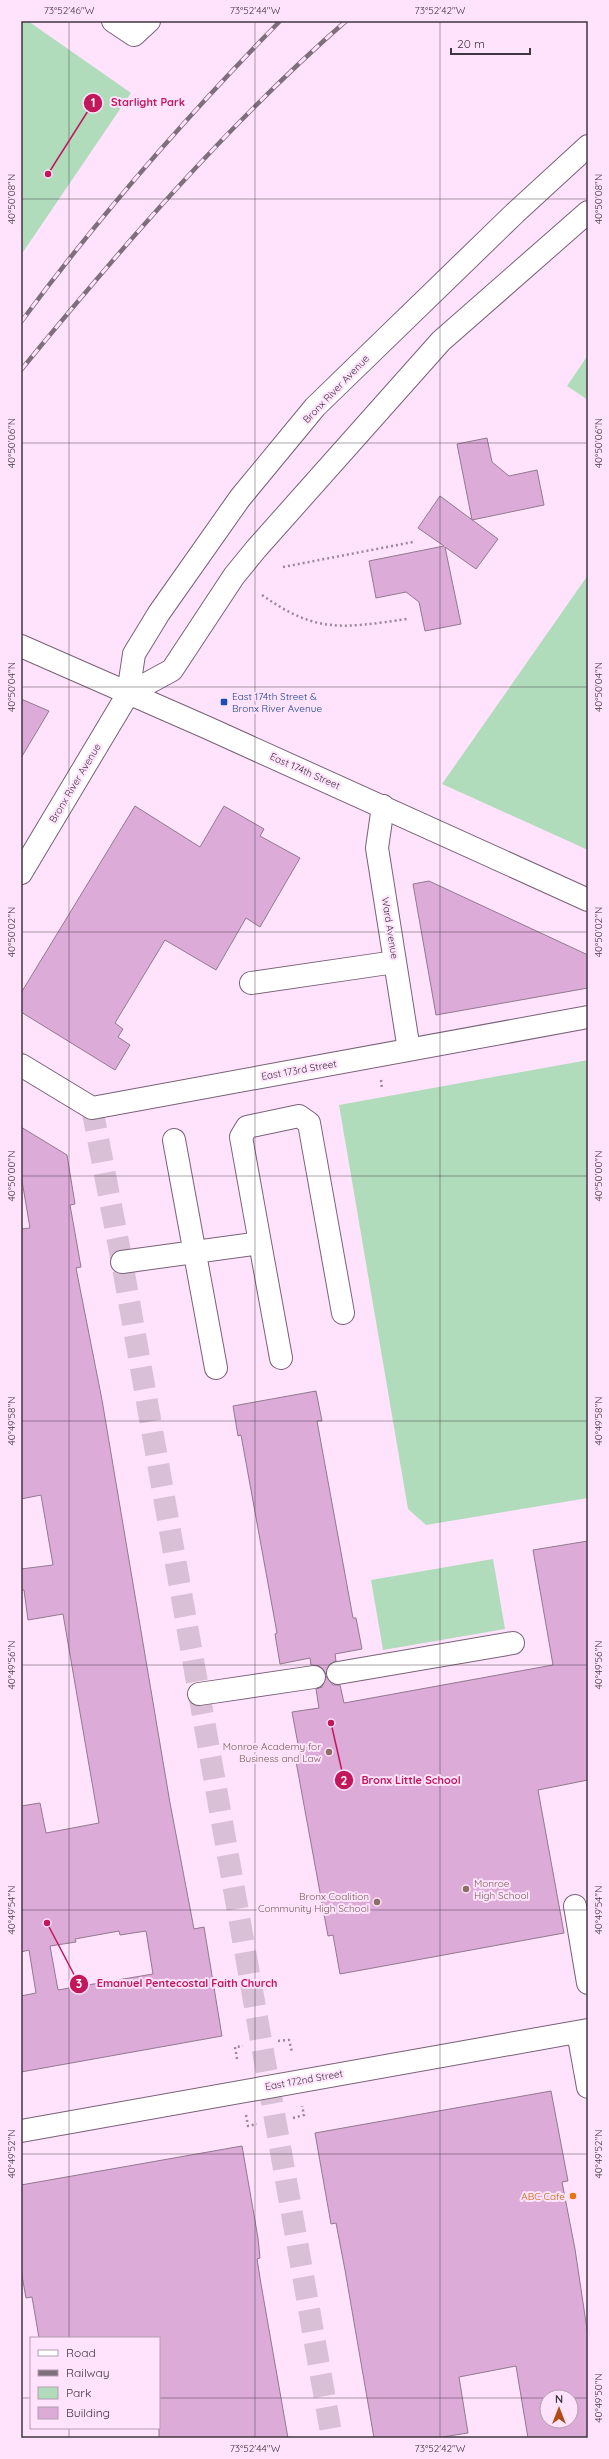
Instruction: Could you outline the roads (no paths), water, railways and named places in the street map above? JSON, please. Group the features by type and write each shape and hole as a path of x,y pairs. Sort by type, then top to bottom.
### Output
{"main road":[{"path":"113,21 134,35 149,21"},
{"name":"Bronx River Avenue","path":"21,873 128,694 134,654 159,613 240,498 315,407 515,212 588,146"},
{"path":"128,694 172,670 234,576 256,549 441,341 588,212"},
{"name":"East 174th Street","path":"21,646 383,806 588,900"},
{"name":"Ward Avenue","path":"383,806 377,848 409,1050"},
{"path":"251,983 395,962"},
{"name":"East 173rd Street","path":"21,1065 92,1108 588,1017"},
{"path":"281,1358 241,1137 247,1127 299,1116 309,1123 343,1313"},
{"path":"174,1140 216,1368"},
{"path":"122,1262 260,1243"},
{"path":"338,1673 513,1643"},
{"path":"199,1694 314,1677"},
{"path":"574,1906 588,1983"},
{"path":"583,2031 588,2087"},
{"name":"East 172nd Street","path":"21,2131 583,2031"}],"tunnel":[{"path":"92,1108 122,1262 332,2438"}],"railway":[{"path":"21,322 82,243 145,167 211,93 280,21"},
{"path":"21,370 97,279 176,189 259,102 346,21"}],"place":[{"name":"Starlight Park","path":"48,174"},
{"name":"East 174th Street & Bronx River Avenue","path":"224,702"},
{"name":"Bronx Little School","path":"331,1723"},
{"name":"Monroe Academy for Business and Law","path":"329,1752"},
{"name":"Monroe High School","path":"466,1889"},
{"name":"Bronx Coalition Community High School","path":"377,1902"},
{"name":"Emanuel Pentecostal Faith Church","path":"47,1923"},
{"name":"ABC Cafe","path":"573,2196"}]}
